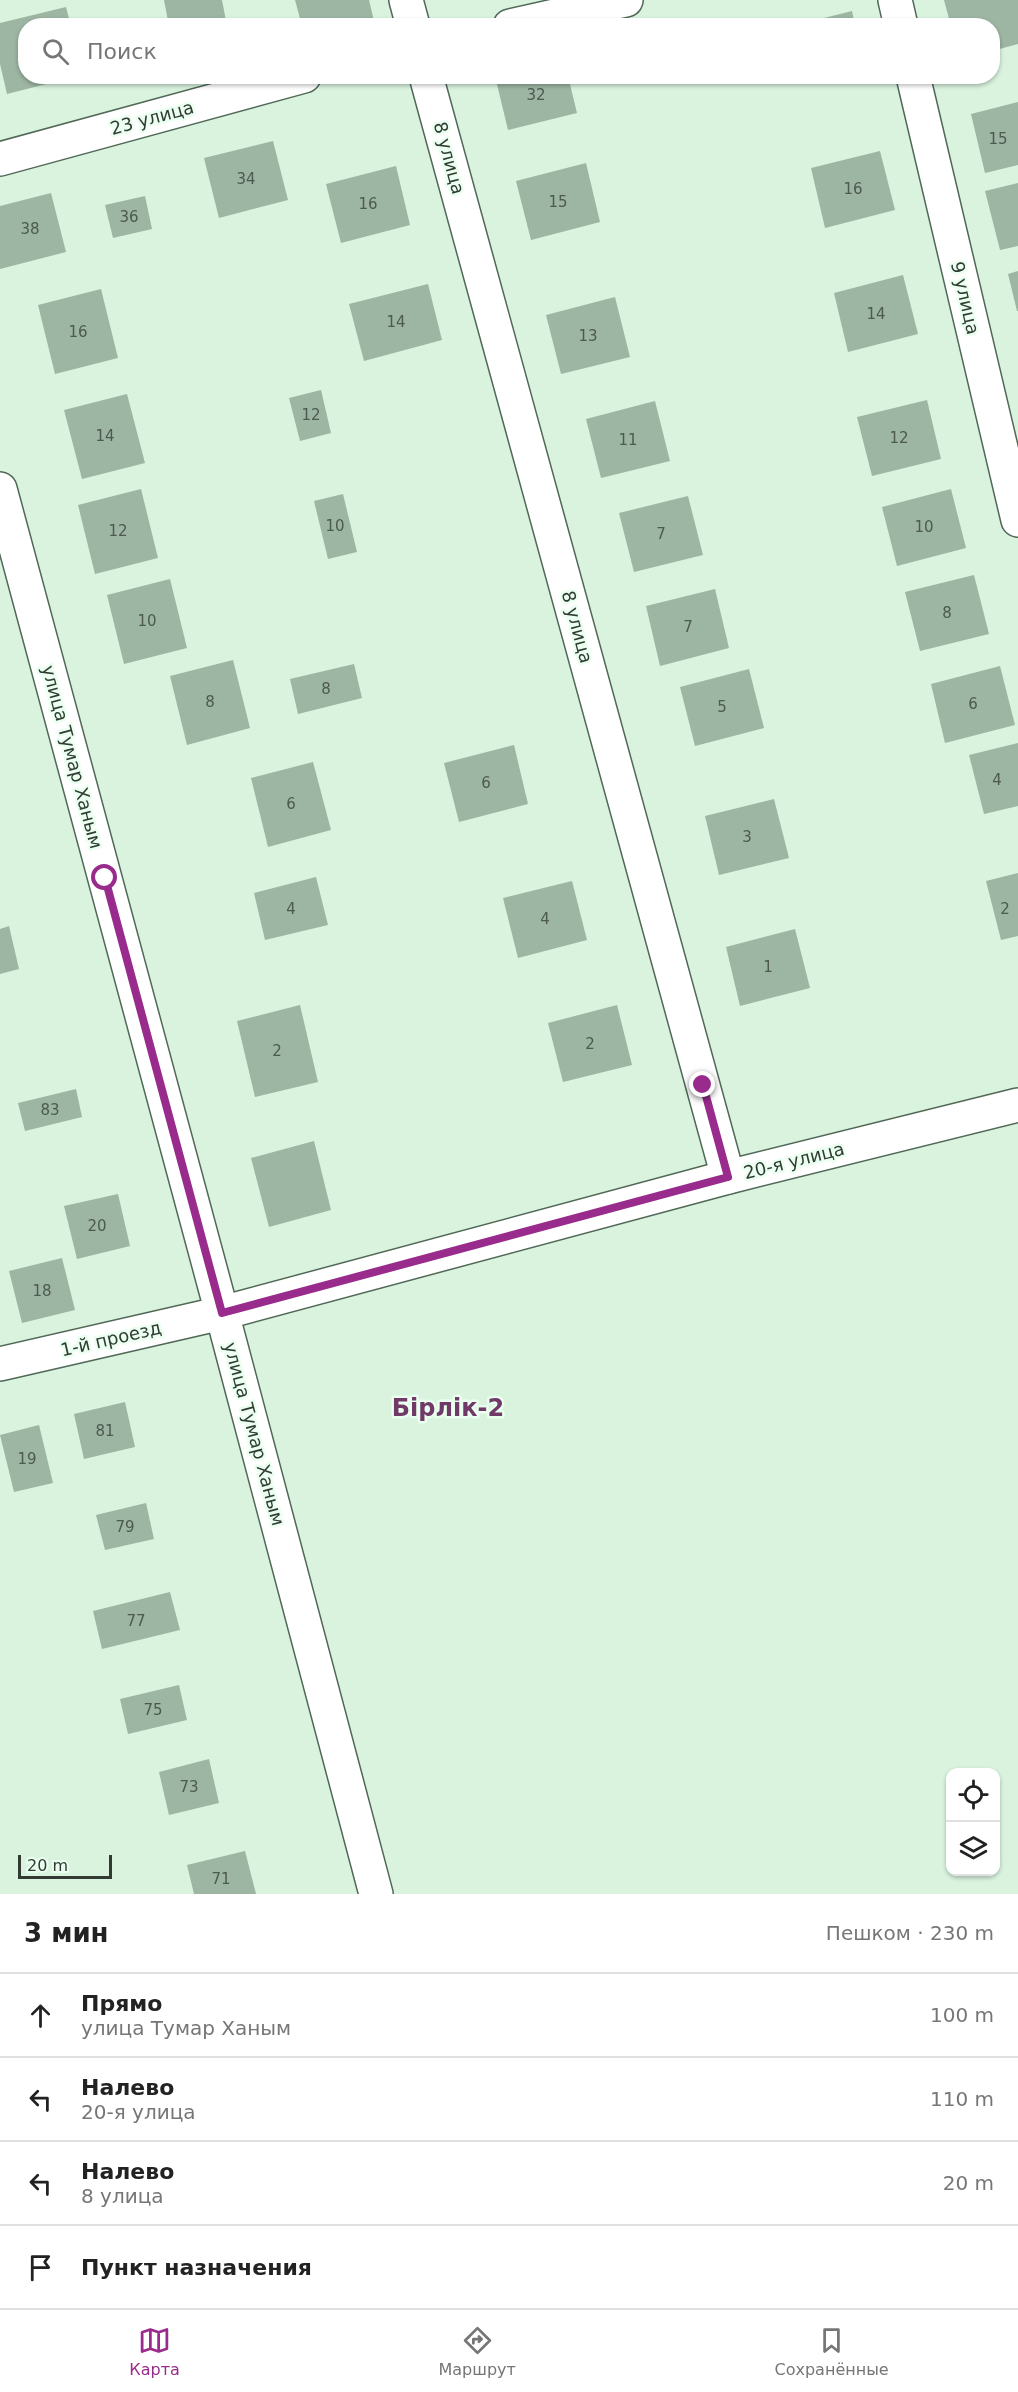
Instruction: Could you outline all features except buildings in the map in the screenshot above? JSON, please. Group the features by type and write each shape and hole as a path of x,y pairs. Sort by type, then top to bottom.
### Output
{"street":[{"path":"406,0 411,18"},
{"path":"546,18 626,0"},
{"path":"895,0 899,18"},
{"name":"23 улица","path":"0,159 275,84"},
{"name":"8 улица","path":"428,84 728,1177"},
{"name":"9 улица","path":"915,84 1018,520"},
{"name":"улица Тумар Ханым","path":"0,489 376,1894"},
{"name":"20-я улица","path":"222,1313 728,1177 1018,1105"},
{"name":"1-й проезд","path":"0,1364 222,1313"}],"district":[{"name":"Бірлік-2","path":"448,1408"}],"route":[{"path":"105,878 222,1313 728,1177 703,1085"}]}
